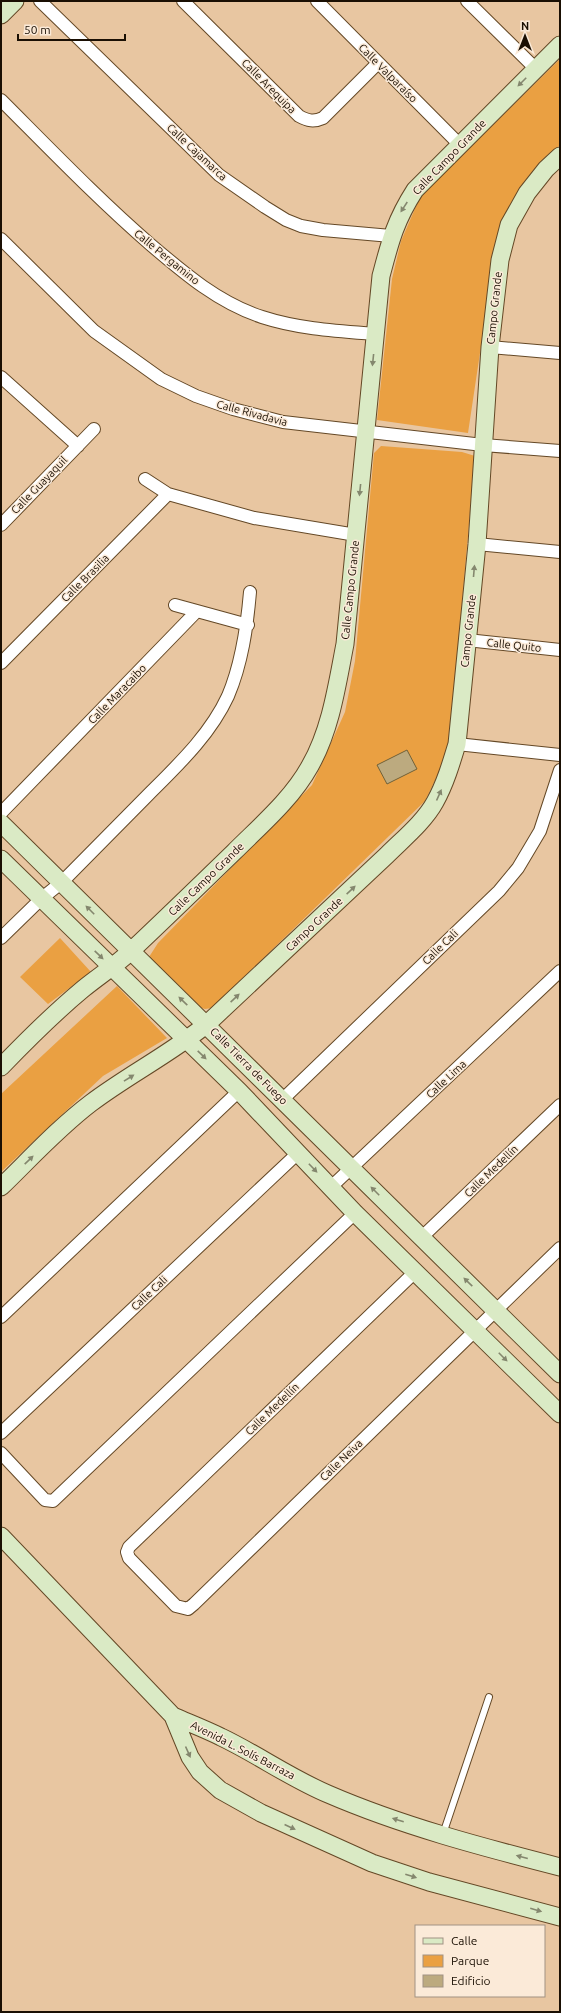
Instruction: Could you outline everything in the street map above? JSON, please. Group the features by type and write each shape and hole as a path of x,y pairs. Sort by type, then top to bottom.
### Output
{"street":[{"path":"1,15 15,1"},
{"name":"Calle Cajamarca","path":"40,1 219,175 265,207 286,220 301,226 323,230 391,236"},
{"name":"Calle Arequipa","path":"183,1 299,116 306,120 316,121 323,118 378,63"},
{"name":"Calle Valparaíso","path":"316,1 460,144"},
{"path":"467,1 536,69"},
{"name":"Calle Campo Grande","path":"1,1067 40,1027 83,989 112,968 131,951 267,820 293,793 311,766 324,735 335,698 345,644 381,276 391,236 401,212 415,190 560,45"},
{"name":"Calle Pergamino","path":"1,100 119,217 186,275 217,296 261,317 281,323 307,328 376,334"},
{"name":"Campo Grande","path":"207,1024 414,828 435,804 448,774 457,744 477,544 490,347 500,260 509,225 527,193 546,169 560,156"},
{"name":"Calle Rivadavia","path":"1,239 94,331 161,379 196,396 233,409 283,422 483,445 560,451"},
{"path":"490,347 560,353"},
{"path":"1,377 78,446"},
{"name":"Calle Guayaquil","path":"1,525 94,429"},
{"path":"145,479 168,494 254,518 356,535"},
{"name":"Calle Brasilia","path":"1,663 168,494"},
{"path":"477,544 560,552"},
{"path":"1,938 41,899 62,882 191,752 210,727 228,696 240,659 248,625 250,592"},
{"path":"174,604 248,625"},
{"name":"Calle Maracaibo","path":"1,813 197,611"},
{"name":"Calle Quito","path":"467,640 560,650"},
{"path":"457,744 560,755"},
{"name":"Calle Cali","path":"283,1099 504,886 518,868 540,831 560,770"},
{"name":"Calle Tierra de Fuego","path":"1,823 496,1310"},
{"path":"1,859 239,1091 355,1213 560,1414"},
{"name":"Calle Lima","path":"331,1187 560,971"},
{"path":"1,1187 80,1112 106,1092 187,1040 207,1024"},
{"path":"1,1317 239,1091"},
{"name":"Calle Medellín","path":"422,1237 560,1105"},
{"name":"Calle Cali","path":"1,1433 298,1152"},
{"path":"1,1453 45,1500 53,1501 355,1213"},
{"name":"Calle Neiva","path":"129,1547 127,1552 129,1558 176,1606 188,1609 560,1248"},
{"name":"Calle Medellín","path":"129,1547 415,1272"},
{"path":"496,1310 560,1374"},
{"path":"1,1536 173,1716"},
{"name":"Avenida L. Solís Barraza","path":"173,1716 222,1737 327,1794 391,1818 560,1867"},
{"name":"Avenida L. Solís Barraza","path":"173,1716 190,1757 200,1772 220,1790 261,1813 372,1863 429,1882 560,1917"}],"lane":[{"path":"443,1834 489,1697"}],"green space":[{"path":"560,59 560,145 525,181 498,233 468,433 377,420 392,279 401,241 420,197"},
{"path":"381,446 462,452 475,456 450,740 442,766 425,801 212,1008 205,1009 199,1007 149,957 158,943 312,785 345,712 355,661 374,453"},
{"path":"60,938 91,972 48,1004 20,977"},
{"path":"117,986 167,1038 103,1076 1,1172 1,1094"}],"building":[{"path":"407,750 417,769 387,784 377,765"}]}
